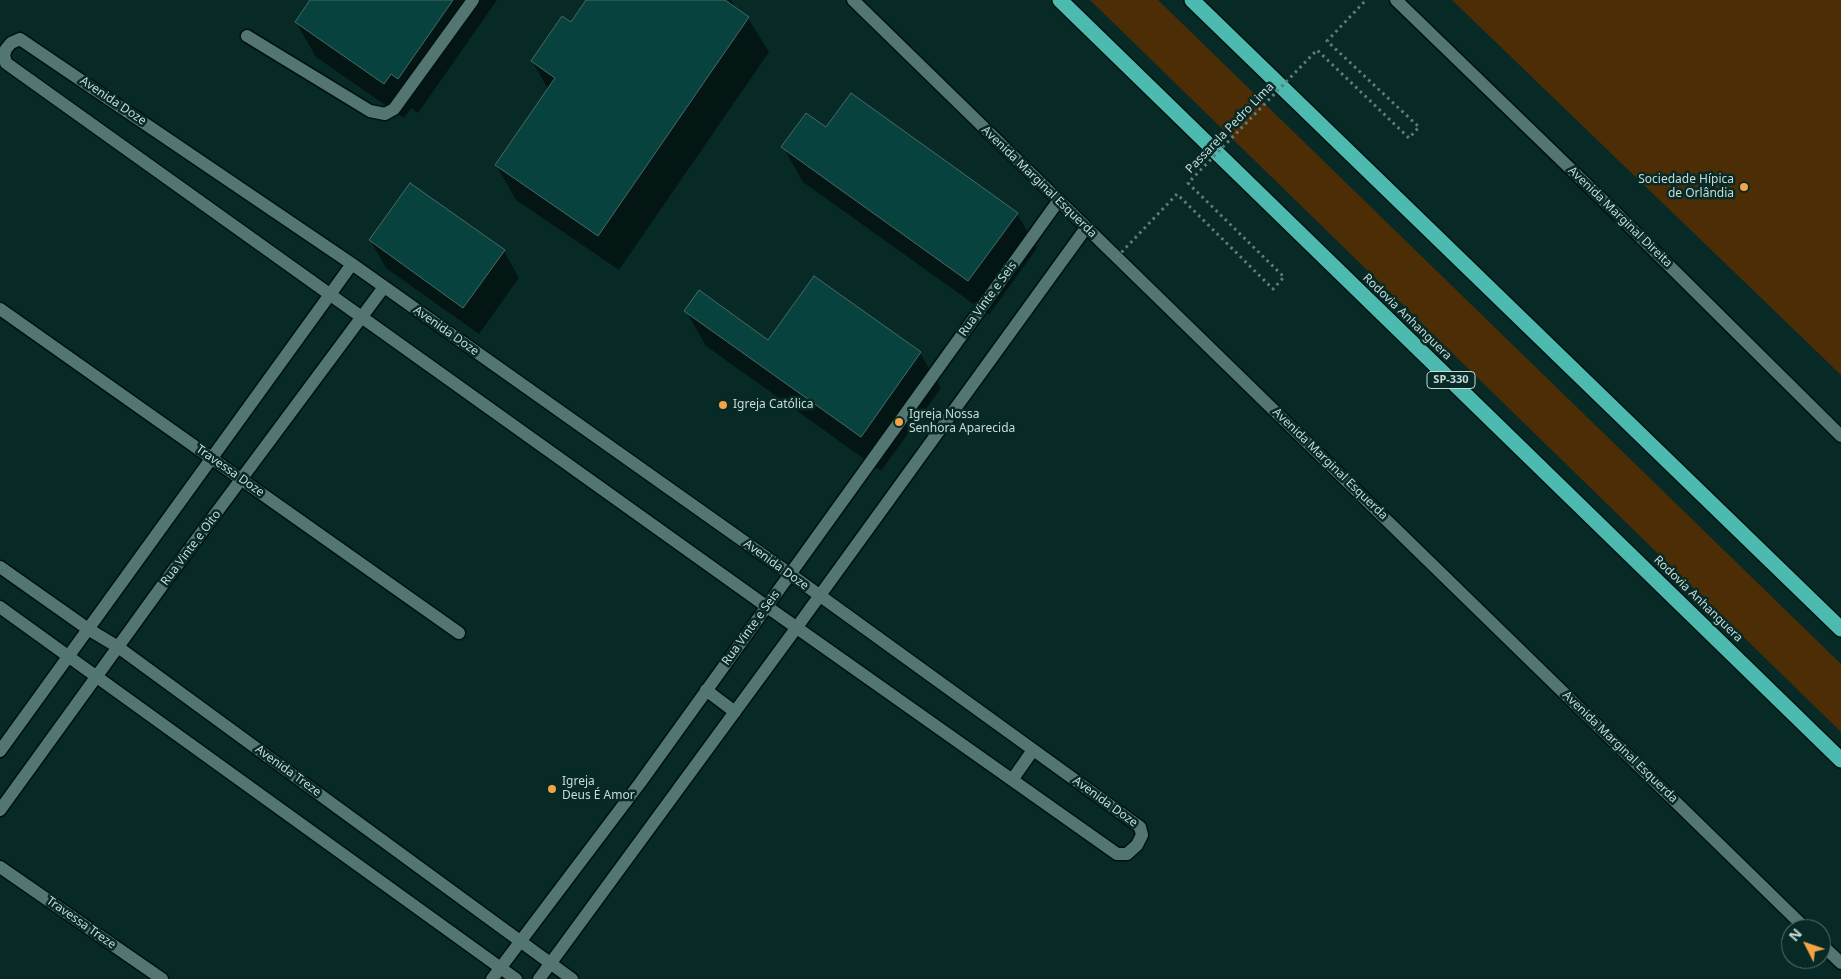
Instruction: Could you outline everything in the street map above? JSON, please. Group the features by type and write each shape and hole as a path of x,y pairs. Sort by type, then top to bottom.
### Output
{"highway":[{"name":"Rodovia Anhanguera","path":"1060,0 1841,760"},
{"path":"1192,0 1841,629"}],"street":[{"path":"246,36 370,110 385,114 394,108 472,0"},
{"name":"Avenida Marginal Esquerda","path":"853,0 1796,919"},
{"name":"Avenida Marginal Direita","path":"1396,0 1613,210 1841,436"},
{"name":"Avenida Doze","path":"20,39 25,41 352,264 790,574 1140,827 1142,835 1137,845 1127,854 1117,854 766,606 6,63 4,55 10,43 20,39"},
{"name":"Rua Vinte e Seis","path":"492,979 640,783 1059,200"},
{"path":"539,979 1086,228"},
{"path":"0,751 352,264"},
{"name":"Rua Vinte e Oito","path":"0,810 384,287"},
{"name":"Travessa Doze","path":"0,309 459,633"},
{"name":"Avenida Treze","path":"0,567 88,629 118,647 572,979"},
{"path":"0,607 516,979"},
{"path":"706,690 735,712"},
{"path":"1012,780 1033,750"},
{"name":"Travessa Treze","path":"0,867 162,979"},
{"path":"1831,954 1841,963"}],"path":[{"name":"Passarela Pedro Lima","path":"1117,257 1177,194 1273,289 1284,277 1188,183 1317,50 1410,138 1419,127 1327,41 1366,0"}],"shaded area":[{"path":"1090,0 1158,0 1841,664 1841,732"},
{"name":"Sociedade Hípica de Orlândia","path":"1452,0 1841,0 1841,375"}],"building":[{"path":"310,0 453,0 398,79 391,74 384,84 295,22"},
{"path":"586,0 725,0 749,17 598,236 495,165 555,78 531,61 562,16 571,22"},
{"path":"851,93 1018,213 968,281 781,147 806,113 826,127"},
{"path":"410,183 505,250 463,308 369,240"},
{"path":"814,276 921,352 861,437 684,311 699,290 768,340"}],"place":[{"name":"Sociedade Hípica de Orlândia","path":"1744,187"},
{"name":"Igreja Católica","path":"723,405"},
{"name":"Igreja Nossa Senhora Aparecida","path":"899,422"},
{"name":"Igreja Deus É Amor","path":"552,789"}]}
